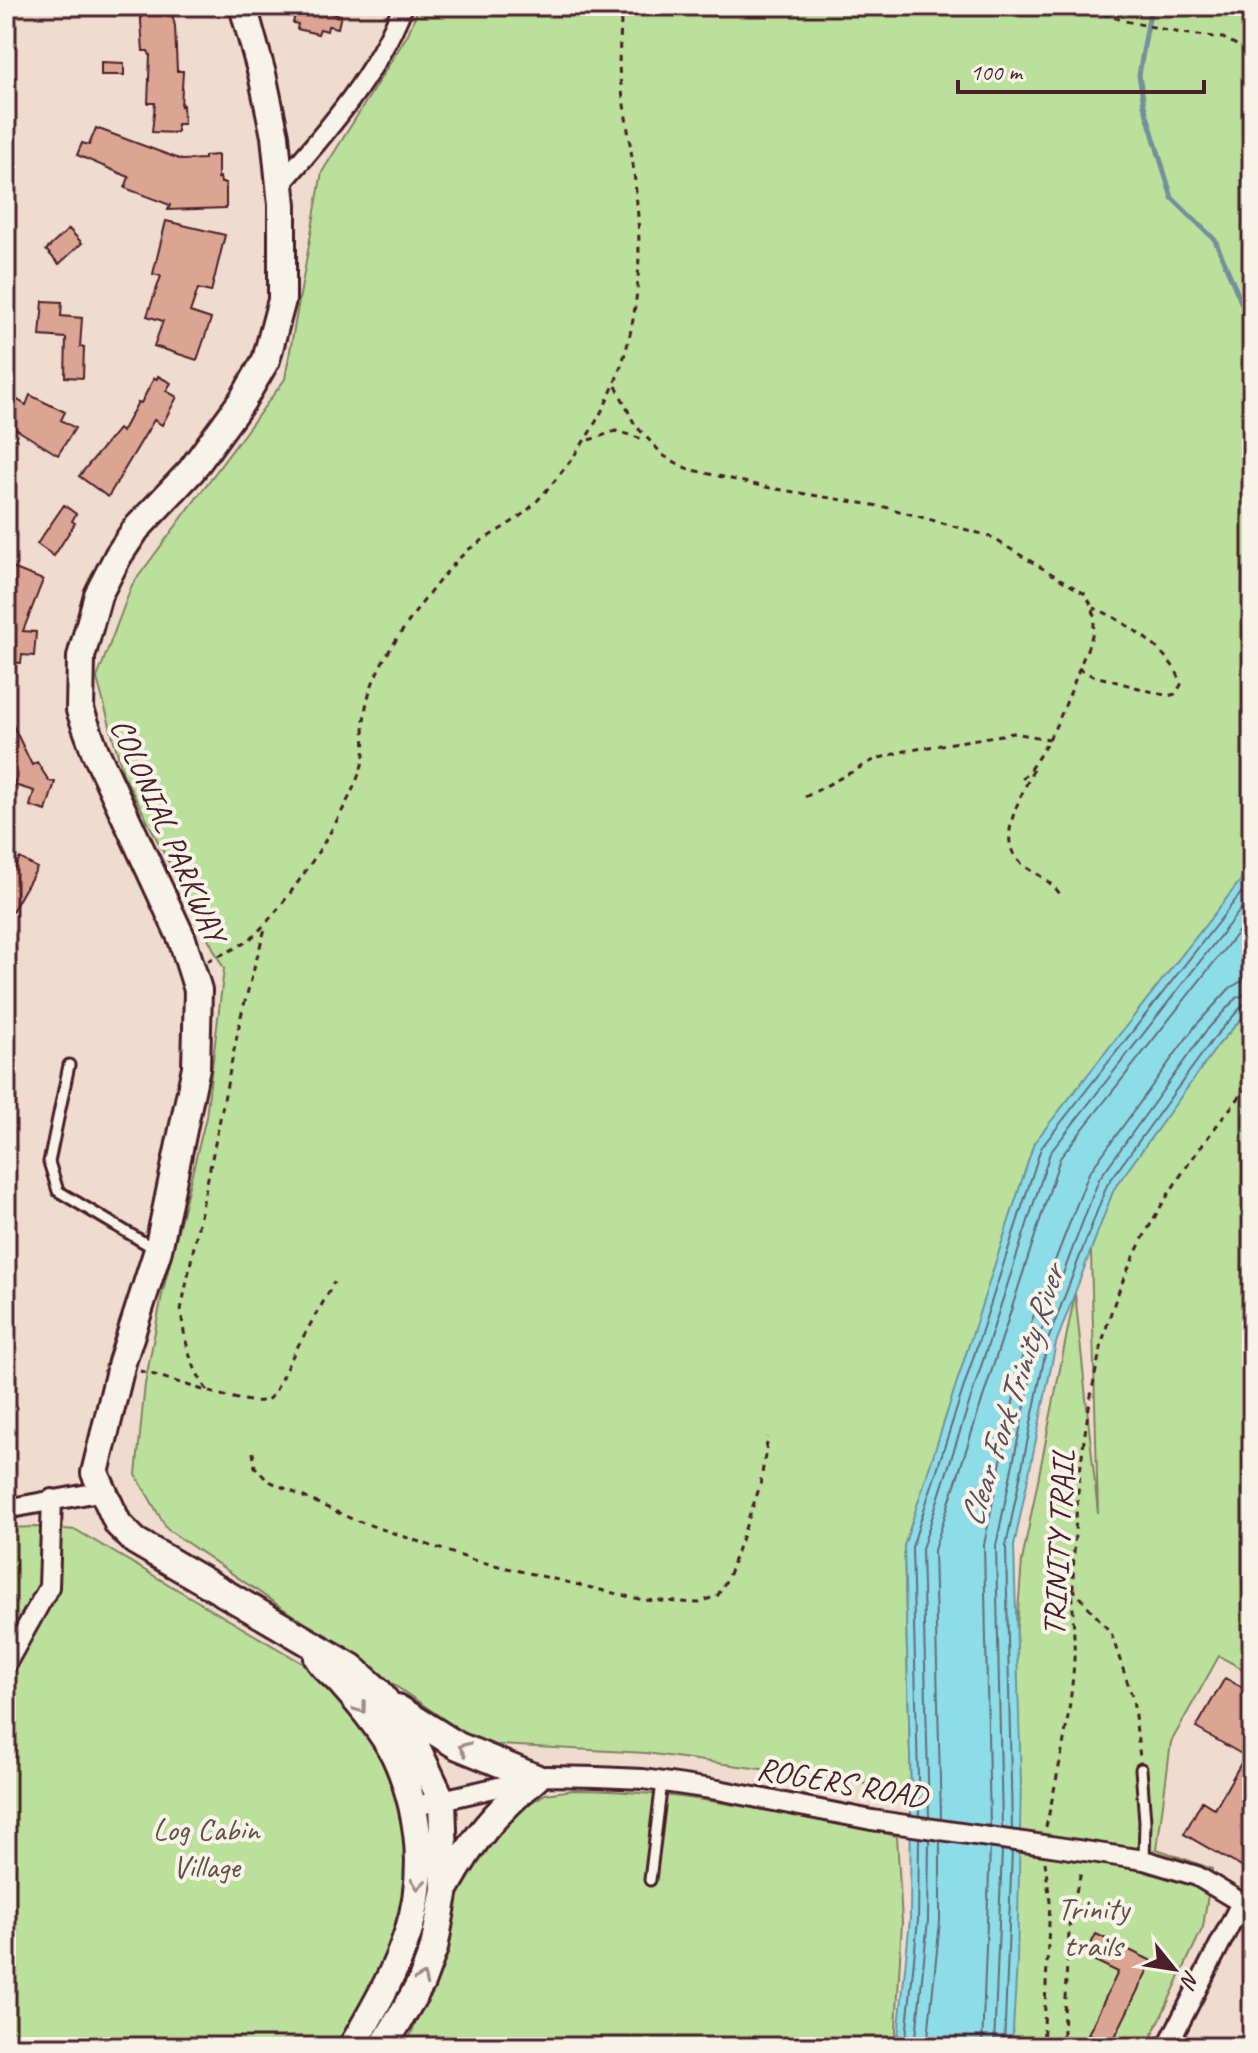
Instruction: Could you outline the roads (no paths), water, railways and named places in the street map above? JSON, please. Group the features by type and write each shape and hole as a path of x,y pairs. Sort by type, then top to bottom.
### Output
{"street":[{"name":"COLONIAL PARKWAY","path":"243,6 275,136 281,184 282,300 266,360 242,401 191,471 136,529 118,556 98,595 81,657 80,710 95,751 193,969 198,990 196,1067 158,1250 121,1368 95,1473 118,1524 135,1541 351,1667 384,1700"},
{"path":"281,184 340,116 364,83 403,6"},
{"path":"6,1509 104,1491"},
{"path":"6,1664 49,1587 52,1499"},
{"path":"313,1647 323,1666 342,1683 391,1748 405,1778 418,1830 419,1877 413,1921 398,1963 352,2047"},
{"path":"384,1700 458,1746 536,1778 492,1817 467,1849 445,1889"},
{"path":"383,2047 403,2016 425,1971 434,1948 445,1889 442,1801 411,1736 384,1700"},
{"name":"ROGERS ROAD","path":"412,1807 546,1776 662,1782 872,1820 1144,1860 1197,1876 1246,1906"},
{"path":"1167,2047 1246,1906"}],"lane":[{"path":"69,1065 49,1162 58,1191 158,1250"},
{"path":"1141,1769 1144,1860"},
{"path":"650,1880 662,1782"}],"water":[{"name":"Clear Fork Trinity River","path":"1252,866 1252,1007 1219,1044 1114,1189 1056,1343 1014,1546 1021,1783 1012,2047 897,2047 910,1919 911,1790 904,1546 1034,1143"}],"waterway":[{"path":"1151,6 1139,75 1144,105 1172,198 1215,240 1252,328"}],"park label":[{"name":"Log Cabin Village","path":"206,1848"},
{"name":"Trinity trails","path":"1093,1926"}]}
